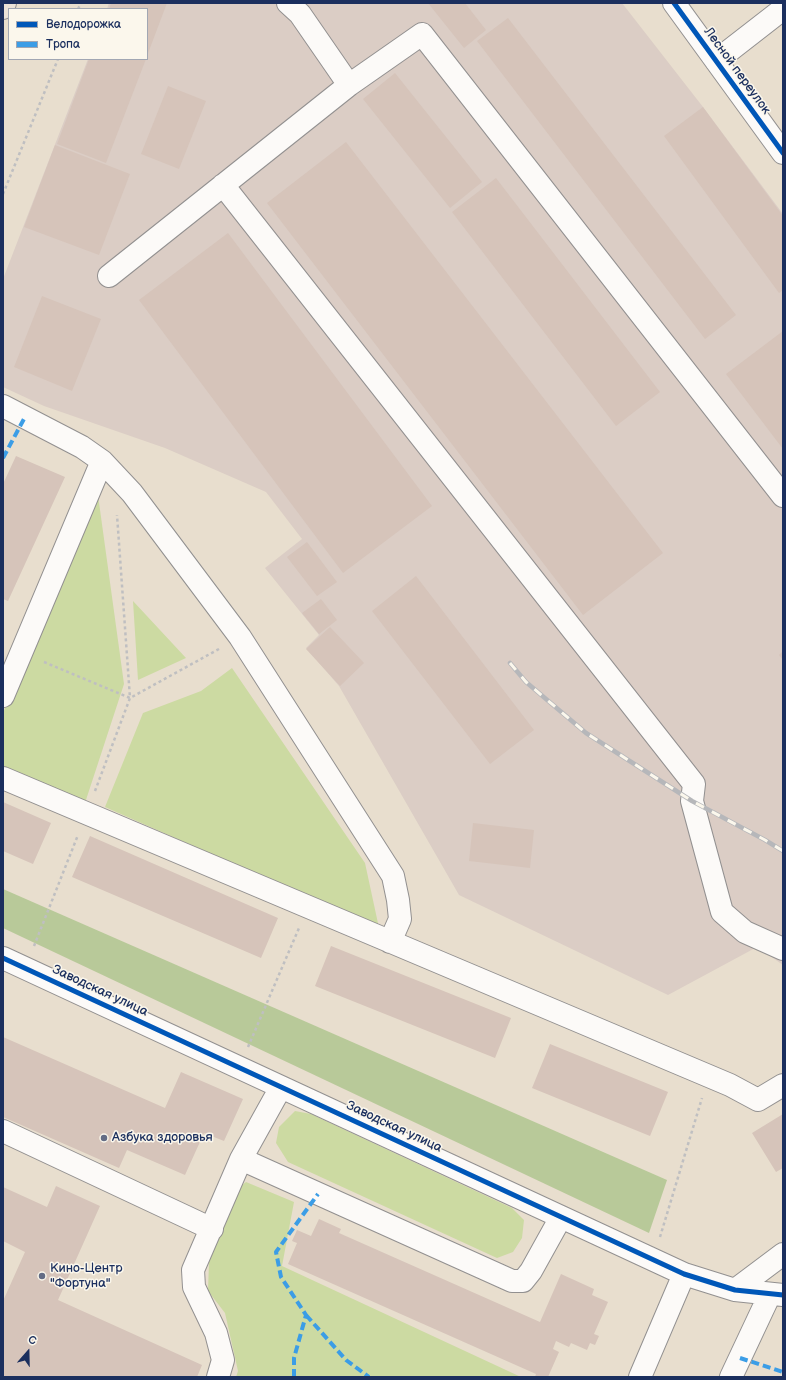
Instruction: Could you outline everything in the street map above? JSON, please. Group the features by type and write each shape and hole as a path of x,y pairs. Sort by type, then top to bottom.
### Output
{"main road":[{"path":"3,8 5,3"}],"street":[{"path":"288,3 300,14 349,85"},
{"name":"Лесной переулок","path":"674,3 783,153"},
{"path":"716,61 783,9"},
{"path":"109,276 349,85 422,34 783,496"},
{"path":"224,185 694,784 692,801 722,912 745,932 783,949"},
{"path":"3,406 82,447 108,469 132,493 240,637 393,876 400,919 390,942"},
{"path":"3,696 21,652 108,469"},
{"path":"3,778 730,1085 758,1100 783,1085"},
{"name":"Заводская улица","path":"3,958 684,1274 734,1290 776,1294"},
{"path":"218,1377 223,1360 216,1333 194,1287 193,1270 241,1159 281,1087"},
{"path":"3,1131 212,1229"},
{"path":"241,1159 512,1281 523,1281 531,1271 561,1217"},
{"path":"734,1290 783,1254"},
{"path":"640,1377 684,1274"},
{"path":"731,1377 776,1294"}],"path":[{"path":"3,194 58,60"},
{"path":"25,968 87,814 130,698 108,469"},
{"path":"130,698 240,637"},
{"path":"21,652 130,698"},
{"path":"239,1067 309,907"},
{"path":"653,1259 708,1076"}],"shaded area":[{"path":"109,3 622,3 703,107 783,214 783,965 757,947 668,995 459,895 339,686 306,648 319,635 265,568 302,539 266,492 165,448 44,406 3,387 3,279 88,60 148,60 148,8 107,8"}],"green space":[{"path":"97,488 124,684 84,806 3,769 3,713"},
{"path":"133,601 186,658 138,680"},
{"path":"232,668 365,863 379,928 105,807 143,713 201,691"},
{"path":"3,889 667,1180 649,1233 3,928"},
{"path":"295,1111 311,1114 512,1208 524,1220 522,1238 513,1252 497,1258 288,1162 276,1143 279,1127"},
{"path":"246,1182 294,1202 282,1266 521,1377 236,1377 238,1371 225,1313 208,1291 209,1262 236,1190"}],"building":[{"path":"111,3 167,3 148,53 148,8 109,8"},
{"path":"428,3 465,3 486,30 464,48"},
{"path":"508,18 736,315 705,339 477,41"},
{"path":"89,60 146,60 106,163 57,144"},
{"path":"395,73 482,182 450,208 363,99"},
{"path":"168,86 206,101 179,169 141,154"},
{"path":"703,107 783,216 783,290 779,293 664,136"},
{"path":"346,142 663,553 583,615 267,203"},
{"path":"55,145 130,174 99,255 24,227"},
{"path":"496,178 660,392 616,426 452,212"},
{"path":"228,233 432,506 343,573 139,300"},
{"path":"42,296 101,319 72,391 14,367"},
{"path":"783,331 783,449 726,374"},
{"path":"16,456 65,477 8,601 3,599 3,484"},
{"path":"307,542 337,582 317,596 287,557"},
{"path":"416,576 534,730 490,764 372,611"},
{"path":"321,599 337,620 319,634 302,613"},
{"path":"330,627 364,663 340,686 306,649"},
{"path":"783,651 783,660 779,655"},
{"path":"3,802 51,823 33,864 3,851"},
{"path":"473,823 534,830 530,868 469,861"},
{"path":"90,836 278,918 261,958 72,877"},
{"path":"331,946 511,1018 495,1058 315,986"},
{"path":"3,1037 165,1108 181,1072 243,1099 224,1141 204,1133 185,1175 127,1150 119,1168 3,1117"},
{"path":"550,1044 668,1092 650,1136 532,1088"},
{"path":"783,1114 783,1168 776,1172 752,1133"},
{"name":"Кино-Центр \"Фортуна\"","path":"56,1186 100,1206 58,1300 202,1365 197,1377 3,1377 3,1301 25,1252 3,1241 3,1187 47,1207"},
{"path":"319,1219 341,1229 339,1233 540,1322 561,1274 594,1289 592,1295 608,1302 594,1334 599,1336 595,1345 590,1343 587,1350 571,1343 569,1347 556,1341 553,1349 559,1352 548,1377 535,1377 536,1374 288,1264 297,1243 292,1241 297,1230 311,1236"}],"railway":[{"path":"510,663 526,682 586,733 692,801 783,851"}],"marked path":[{"path":"3,458 25,417"},
{"path":"294,1377 294,1358 306,1315 281,1277 276,1252 318,1194"},
{"path":"306,1315 346,1360 369,1377"},
{"path":"740,1358 783,1372"}],"cycle path":[{"path":"674,3 783,153"},
{"path":"3,958 684,1274 735,1290 783,1295"}],"place":[{"name":"Азбука здоровья","path":"104,1138"},
{"name":"Кино-Центр \"Фортуна\"","path":"42,1276"}]}
